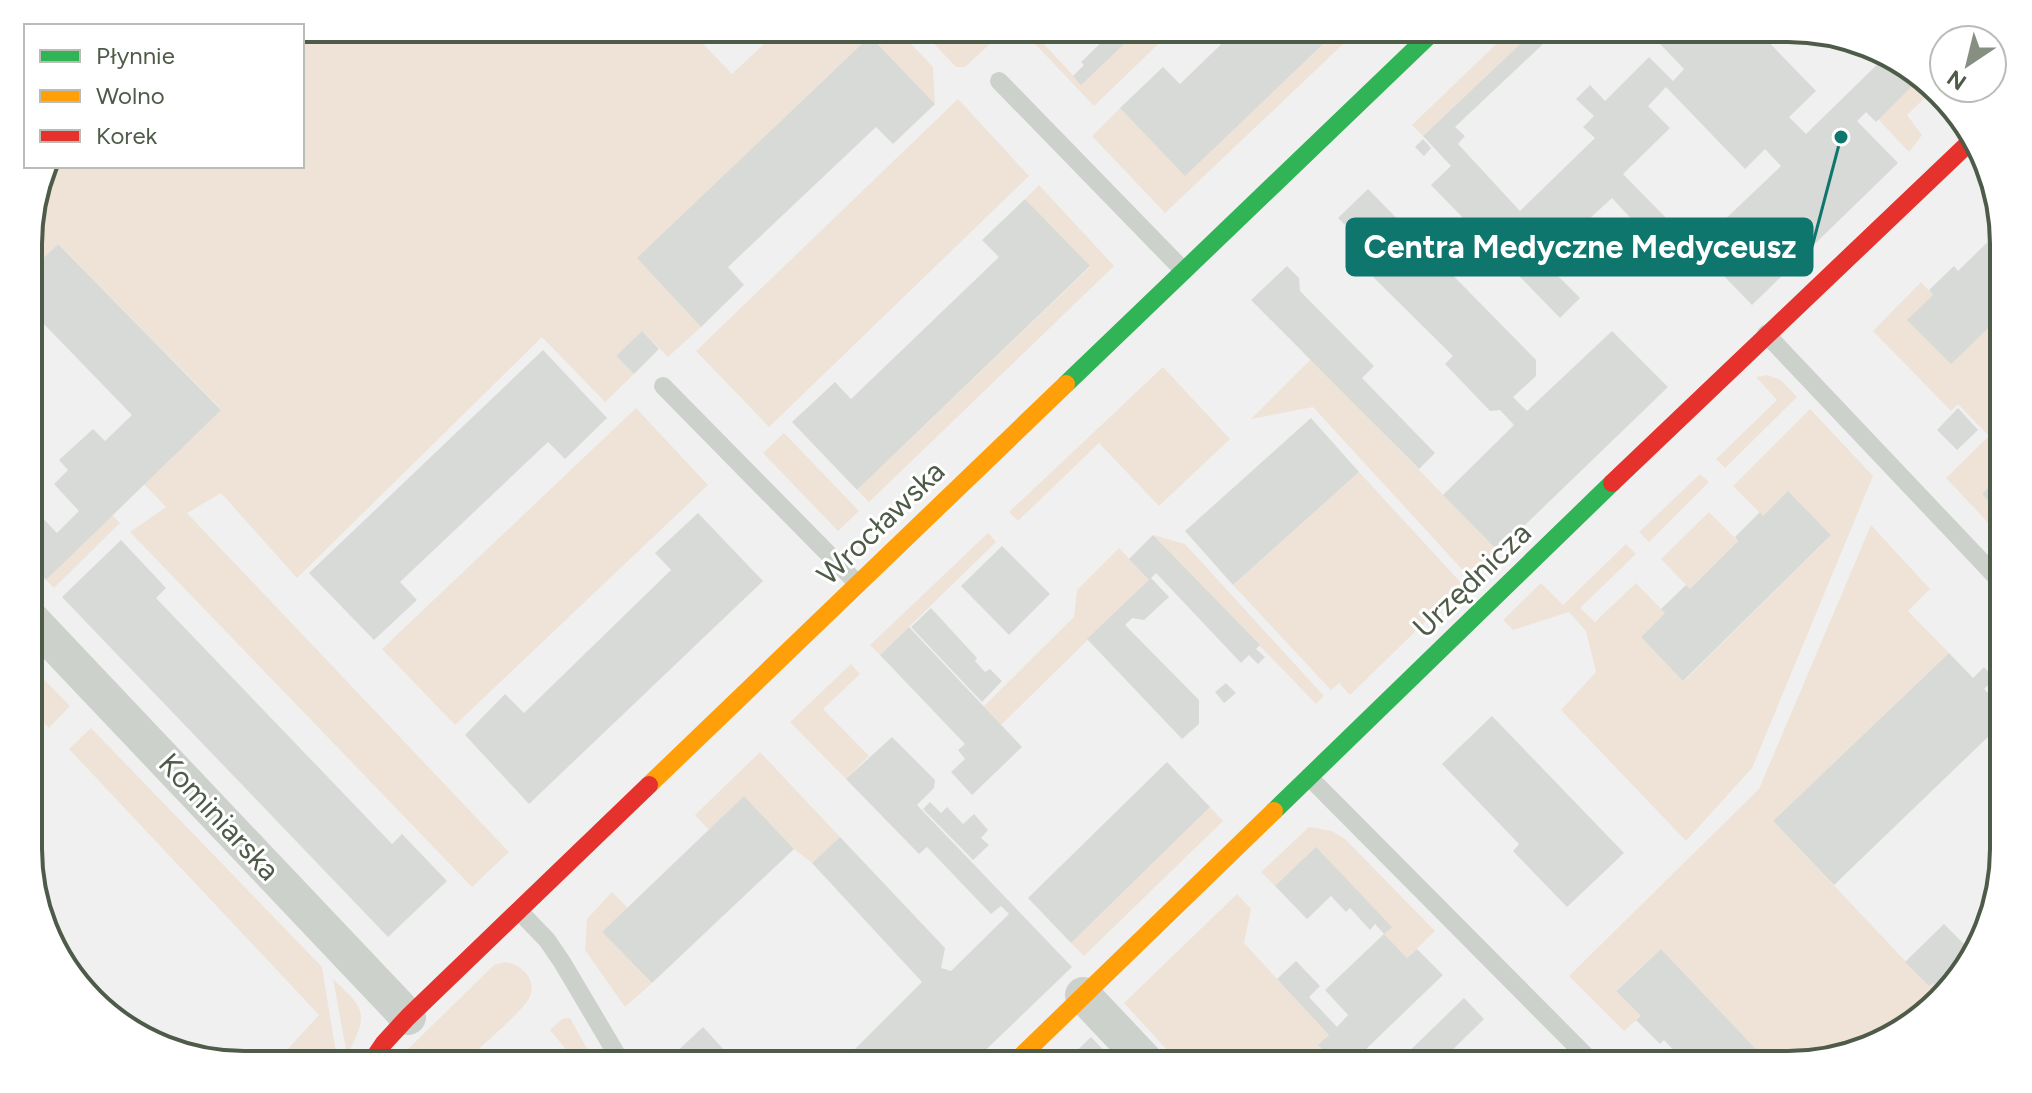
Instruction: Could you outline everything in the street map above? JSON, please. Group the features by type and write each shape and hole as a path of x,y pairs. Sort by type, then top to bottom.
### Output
{"street":[{"name":"Wrocławska","path":"379,1051 408,1017 1422,42"},
{"name":"Urzędnicza","path":"1026,1051 1766,334 1965,147"},
{"name":"Kominiarska","path":"42,631 408,1017"},
{"path":"1083,995 1136,1051"}],"lane":[{"path":"999,81 1184,271"},
{"path":"1766,334 1990,570"},
{"path":"663,386 858,584"},
{"path":"1309,777 1581,1051"},
{"path":"519,911 547,940 615,1051"}],"shaded area":[{"path":"304,42 701,42 732,74 766,42 864,42 638,258 701,327 668,357 642,331 616,356 634,374 605,402 542,337 297,578 221,493 187,513 509,852 472,887 130,532 166,507 143,483 221,409 58,244 42,259 44,217 57,168 304,168"},
{"path":"876,42 909,42 933,67 935,104"},
{"path":"932,42 992,42 965,67 956,67"},
{"path":"1033,42 1042,42 1081,84 1126,42 1160,42 1094,106"},
{"path":"1325,42 1345,42 1165,213 1092,136 1120,108 1185,175"},
{"path":"1498,42 1522,42 1423,136 1412,125"},
{"path":"1912,85 1926,97 1907,115 1922,135 1909,152 1878,119"},
{"path":"958,99 1029,176 769,427 696,351"},
{"path":"1039,185 1114,266 869,502 857,490 1090,267 1025,199"},
{"path":"1921,282 1933,295 1951,363 1990,326 1990,486 1982,494 1990,503 1990,525 1946,478 1989,436 1958,404 1951,411 1873,331"},
{"path":"1311,359 1498,551 1470,578 1313,407 1251,419"},
{"path":"1163,367 1230,439 1159,506 1099,443 1018,521 1009,512"},
{"path":"1767,375 1781,380 1797,397 1725,468 1716,459 1777,400 1756,377"},
{"path":"636,408 708,485 455,725 382,649"},
{"path":"1810,409 1873,476 1752,768 1686,841 1561,710 1596,672 1586,631 1569,612 1513,630 1503,620 1541,583 1563,605 1626,544 1636,554 1580,608 1595,622 1636,583 1665,613 1641,637 1684,681 1831,535 1789,492 1763,516 1733,486"},
{"path":"784,433 859,511 838,531 763,453"},
{"path":"1359,472 1463,585 1350,695 1339,683 1331,690 1233,585"},
{"path":"1700,474 1709,482 1649,542 1639,532"},
{"path":"1709,512 1738,541 1690,589 1661,559"},
{"path":"112,515 120,523 54,588 46,580"},
{"path":"1871,525 1930,589 1908,611 1949,653 1773,821 1929,986 1933,983 1936,986 1900,1017 1853,1040 1801,1051 1758,1051 1661,949 1616,990 1641,1016 1624,1031 1569,976 1759,789"},
{"path":"988,533 996,542 880,655 870,645"},
{"path":"1153,535 1185,544 1324,696 1316,704"},
{"path":"1119,548 1149,580 1001,725 984,706 1074,617 1077,590"},
{"path":"851,664 860,674 823,709 869,756 846,779 790,722"},
{"path":"42,677 70,706 49,728 42,721"},
{"path":"91,728 322,967 336,1051 286,1051 319,1015 69,749"},
{"path":"760,752 840,837 812,863 794,849 744,796 709,830 695,815"},
{"path":"1210,807 1223,821 1084,956 1071,943"},
{"path":"1309,827 1332,831 1345,839 1435,931 1407,958 1384,934 1391,926 1316,848 1275,886 1261,872"},
{"path":"612,892 628,908 602,932 652,983 625,1007 585,950 587,919"},
{"path":"1237,894 1251,909 1244,943 1329,1035 1318,1045 1324,1051 1168,1051 1124,1003"},
{"path":"512,964 524,971 531,982 532,989 526,1003 504,1026 476,1051 406,1051 494,965"},
{"path":"333,979 352,998 361,1013 359,1030 346,1051"},
{"path":"570,1018 588,1051 567,1051 550,1030 562,1019"}],"building":[{"path":"864,42 876,42 935,104 893,144 876,127 728,267 744,285 701,327 637,258"},
{"path":"1102,42 1126,42 1081,85 1073,76 1084,65 1081,62"},
{"path":"1224,42 1325,42 1185,176 1120,108 1163,67 1180,84"},
{"path":"1522,42 1545,42 1455,127 1465,136 1458,144 1520,211 1595,138 1583,127 1594,116 1576,99 1590,85 1605,101 1649,57 1673,81 1684,69 1658,42 1769,42 1816,91 1789,117 1806,134 1878,64 1912,86 1876,122 1866,112 1857,121 1898,163 1752,305 1692,243 1703,231 1716,228 1781,166 1765,149 1745,169 1666,87 1648,106 1670,128 1623,174 1670,222 1650,239 1612,198 1543,261 1580,298 1560,318 1431,185 1451,166 1423,136"},
{"path":"1423,139 1431,148 1424,156 1415,147"},
{"path":"1368,189 1536,360 1536,376 1513,397 1527,411 1612,331 1668,387 1498,551 1443,495 1514,425 1500,410 1490,411 1445,364 1453,356 1366,270 1377,257 1338,218"},
{"path":"1025,199 1090,266 857,490 792,422 835,382 851,399 999,257 982,240"},
{"path":"1990,240 1990,327 1951,364 1907,320 1933,295 1929,290 1954,266 1958,271"},
{"path":"58,244 221,410 46,580 42,576 42,517 57,533 79,511 54,484 68,470 59,460 93,429 105,441 132,415 42,322 42,259"},
{"path":"1287,266 1299,278 1300,291 1374,366 1362,378 1435,453 1419,469 1251,300"},
{"path":"642,331 659,349 634,374 616,356"},
{"path":"543,350 607,418 565,459 548,442 400,582 417,600 374,640 309,573"},
{"path":"1958,408 1978,430 1957,450 1937,430"},
{"path":"1311,418 1359,472 1233,585 1185,531"},
{"path":"1990,486 1990,503 1982,494"},
{"path":"1788,491 1831,535 1683,681 1641,637 1665,613 1661,609 1686,585 1690,589 1738,541 1735,537 1760,512 1763,516"},
{"path":"698,513 763,581 529,804 465,735 505,694 524,713 671,570 655,553"},
{"path":"1153,535 1260,645 1256,649 1265,657 1258,664 1249,655 1241,663 1156,573 1149,580 1129,559"},
{"path":"121,540 166,588 156,598 392,844 402,834 447,881 388,937 62,597"},
{"path":"1002,546 1050,594 1009,635 961,586"},
{"path":"1151,578 1169,597 1144,620 1132,618 1125,625 1199,700 1199,724 1182,739 1087,639"},
{"path":"931,608 977,658 975,661 985,672 990,669 1002,681 982,702 911,627"},
{"path":"909,627 1022,747 972,795 951,772 965,759 958,750 965,744 880,655"},
{"path":"1949,653 1973,678 1984,667 1990,674 1990,684 1984,689 1990,695 1990,735 1834,885 1773,821"},
{"path":"1226,683 1236,693 1224,703 1215,692"},
{"path":"1492,716 1624,853 1567,907 1513,851 1519,844 1442,764"},
{"path":"892,737 935,780 934,788 917,805 1072,967 985,1051 853,1051 922,982 812,863 840,837 945,948 941,968 951,971 1009,914 1001,906 991,914 927,847 919,854 846,779"},
{"path":"1167,762 1210,807 1071,943 1028,898"},
{"path":"744,796 794,849 652,983 602,932"},
{"path":"930,802 941,813 947,807 963,824 974,814 988,830 981,838 989,845 973,860 923,809"},
{"path":"1316,847 1392,927 1384,934 1375,924 1370,930 1350,908 1346,912 1331,896 1307,919 1275,886"},
{"path":"1944,924 1965,945 1936,986 1933,983 1929,986 1905,962"},
{"path":"1384,934 1407,958 1417,949 1443,975 1366,1051 1324,1051 1318,1045 1329,1035 1277,979 1296,961 1320,986 1309,997 1337,1027 1348,1015 1325,990"},
{"path":"1661,949 1758,1051 1674,1051 1664,1040 1660,1044 1636,1020 1641,1016 1616,991"},
{"path":"1464,998 1484,1019 1451,1051 1409,1051"},
{"path":"703,1027 725,1051 677,1051"},
{"path":"1091,1037 1104,1051 1076,1051"}],"traffic: fast":[{"path":"1066,384 1422,42"},
{"path":"1274,811 1612,483"}],"traffic: slow":[{"path":"649,785 1066,384"},
{"path":"1026,1051 1274,811"}],"traffic: jam":[{"path":"1612,483 1965,147"},
{"path":"379,1051 408,1017 649,785"}],"place":[{"name":"Centra Medyczne Medyceusz","path":"1841,137"}]}
